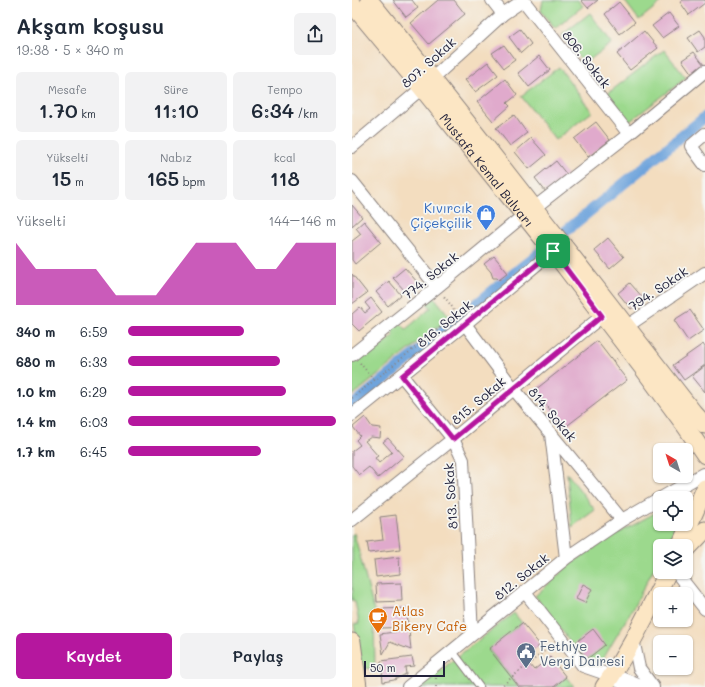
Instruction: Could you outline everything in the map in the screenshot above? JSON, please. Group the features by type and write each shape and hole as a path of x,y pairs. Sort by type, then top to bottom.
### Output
{"main road":[{"name":"Mustafa Kemal Bulvarı","path":"369,0 427,83 554,243 626,327 692,412 705,425"},
{"name":"Mustafa Kemal Bulvarı","path":"352,4 427,83"},
{"name":"Mustafa Kemal Bulvarı","path":"554,243 602,316 682,421 705,455"},
{"path":"683,539 704,481"},
{"path":"693,543 705,530"},
{"path":"608,682 664,579"},
{"path":"352,642 358,687"}],"street":[{"path":"492,0 503,14"},
{"name":"807. Sokak","path":"352,147 427,83 503,14 524,0"},
{"name":"806. Sokak","path":"524,0 629,134"},
{"name":"774. Sokak","path":"353,354 529,211 629,134 705,70"},
{"path":"705,134 691,146 705,165"},
{"path":"352,181 437,287"},
{"name":"816. Sokak","path":"352,416 465,324 554,243"},
{"name":"794. Sokak","path":"626,327 705,273"},
{"name":"815. Sokak","path":"352,520 602,316"},
{"name":"814. Sokak","path":"465,324 513,388 622,520"},
{"name":"813. Sokak","path":"402,376 453,439 462,460 472,634"},
{"path":"551,434 566,558"},
{"name":"812. Sokak","path":"678,491 704,481"},
{"name":"812. Sokak","path":"408,687 566,558 622,520 653,502"},
{"path":"681,579 705,609"},
{"path":"525,592 583,666 608,682 639,687"},
{"path":"633,638 639,668 652,687"}],"lane":[{"path":"452,650 480,687"}],"path":[{"path":"352,398 451,319 454,313 453,308 437,287"},
{"path":"353,354 374,380"},
{"path":"500,687 561,638"}],"green space":[{"path":"543,0 578,0 583,6 555,29 541,11"},
{"path":"624,0 664,0 639,20"},
{"path":"590,13 612,43 584,64 562,35"},
{"path":"664,50 686,78 629,122 607,94"},
{"path":"559,67 592,112 555,140 521,96"},
{"path":"434,297 450,317 352,396 352,360 362,351 367,357 394,336 390,330 399,322 406,329 431,308 427,303"},
{"path":"567,473 595,510 572,527"},
{"path":"653,514 653,531 674,531 670,539 653,539 653,570 599,666 586,662 535,596 568,566 601,543"},
{"path":"354,533 374,610 375,669 362,668 354,624 359,623 355,601 352,600 352,535"},
{"path":"514,613 522,623 489,650 519,687 420,687 467,649"},
{"path":"566,677 574,687 554,687"}],"building":[{"path":"393,0 412,0 418,8 406,17"},
{"path":"438,0 454,0 465,14 429,44 411,23"},
{"path":"581,0 598,0 588,8"},
{"path":"683,0 705,0 705,3 689,15 680,2"},
{"path":"619,2 635,22 620,34 605,14"},
{"path":"669,13 679,26 662,38 652,26"},
{"path":"520,29 531,44 521,53 509,37"},
{"path":"700,30 705,37 705,47 698,52 688,38"},
{"path":"644,31 658,48 630,70 617,54"},
{"path":"504,45 515,60 504,68 492,53"},
{"path":"694,52 704,65 692,74 682,60"},
{"path":"539,56 550,70 529,87 518,73"},
{"path":"488,62 498,75 475,92 465,80"},
{"path":"505,79 517,95 507,103 510,106 493,121 477,102"},
{"path":"514,115 527,133 510,146 496,128"},
{"path":"596,122 610,140 588,157 574,139"},
{"path":"531,138 546,155 529,169 515,152"},
{"path":"556,161 567,175 546,192 535,178"},
{"path":"352,205 362,217 352,226"},
{"path":"364,221 381,242 355,264 352,260 352,241 361,234 356,228"},
{"path":"608,238 624,257 610,269 594,250"},
{"path":"494,256 508,273 499,280 497,278 493,278 491,272 484,264"},
{"path":"405,268 418,283 407,293 393,278"},
{"path":"352,274 367,293 352,304"},
{"path":"389,281 401,295 388,306 376,292"},
{"path":"630,283 644,299 631,309 618,293"},
{"path":"371,298 382,312 359,331 352,324 352,314 360,307 365,313 370,309 365,303"},
{"path":"690,310 704,330 688,341 674,320"},
{"path":"597,341 627,380 564,428 535,390"},
{"path":"703,344 705,347 705,365 684,380 673,365"},
{"path":"705,366 705,392 692,376"},
{"path":"365,417 372,427 381,428 380,438 371,437 365,441 378,456 375,458 379,463 392,452 383,442 388,438 404,456 378,478 369,467 359,475 352,466 352,451 360,445 356,440 360,436 353,427"},
{"path":"396,515 400,549 369,553 367,542 383,540 380,517"},
{"path":"399,557 400,574 376,577 374,560"},
{"path":"401,583 402,601 377,602 376,584"},
{"path":"583,584 592,589 585,603 576,599"},
{"path":"407,608 408,627 382,628 381,609"},
{"path":"522,623 540,645 524,658 534,670 550,657 566,677 554,687 519,687 489,649"},
{"path":"593,629 605,645 587,659 574,644"},
{"path":"409,630 411,650 390,642 383,654 380,634"},
{"path":"412,657 414,666 405,667 406,674 394,680 383,682 381,661"}],"waterway":[{"path":"352,406 705,117"}],"place":[{"name":"Kıvırcık Çiçekçilik","path":"486,231"},
{"name":"Atlas Bikery Cafe","path":"378,634"},
{"name":"Fethiye Vergi Dairesi","path":"526,669"}],"route":[{"path":"553,251 602,316 453,439 402,376 553,251"}]}
